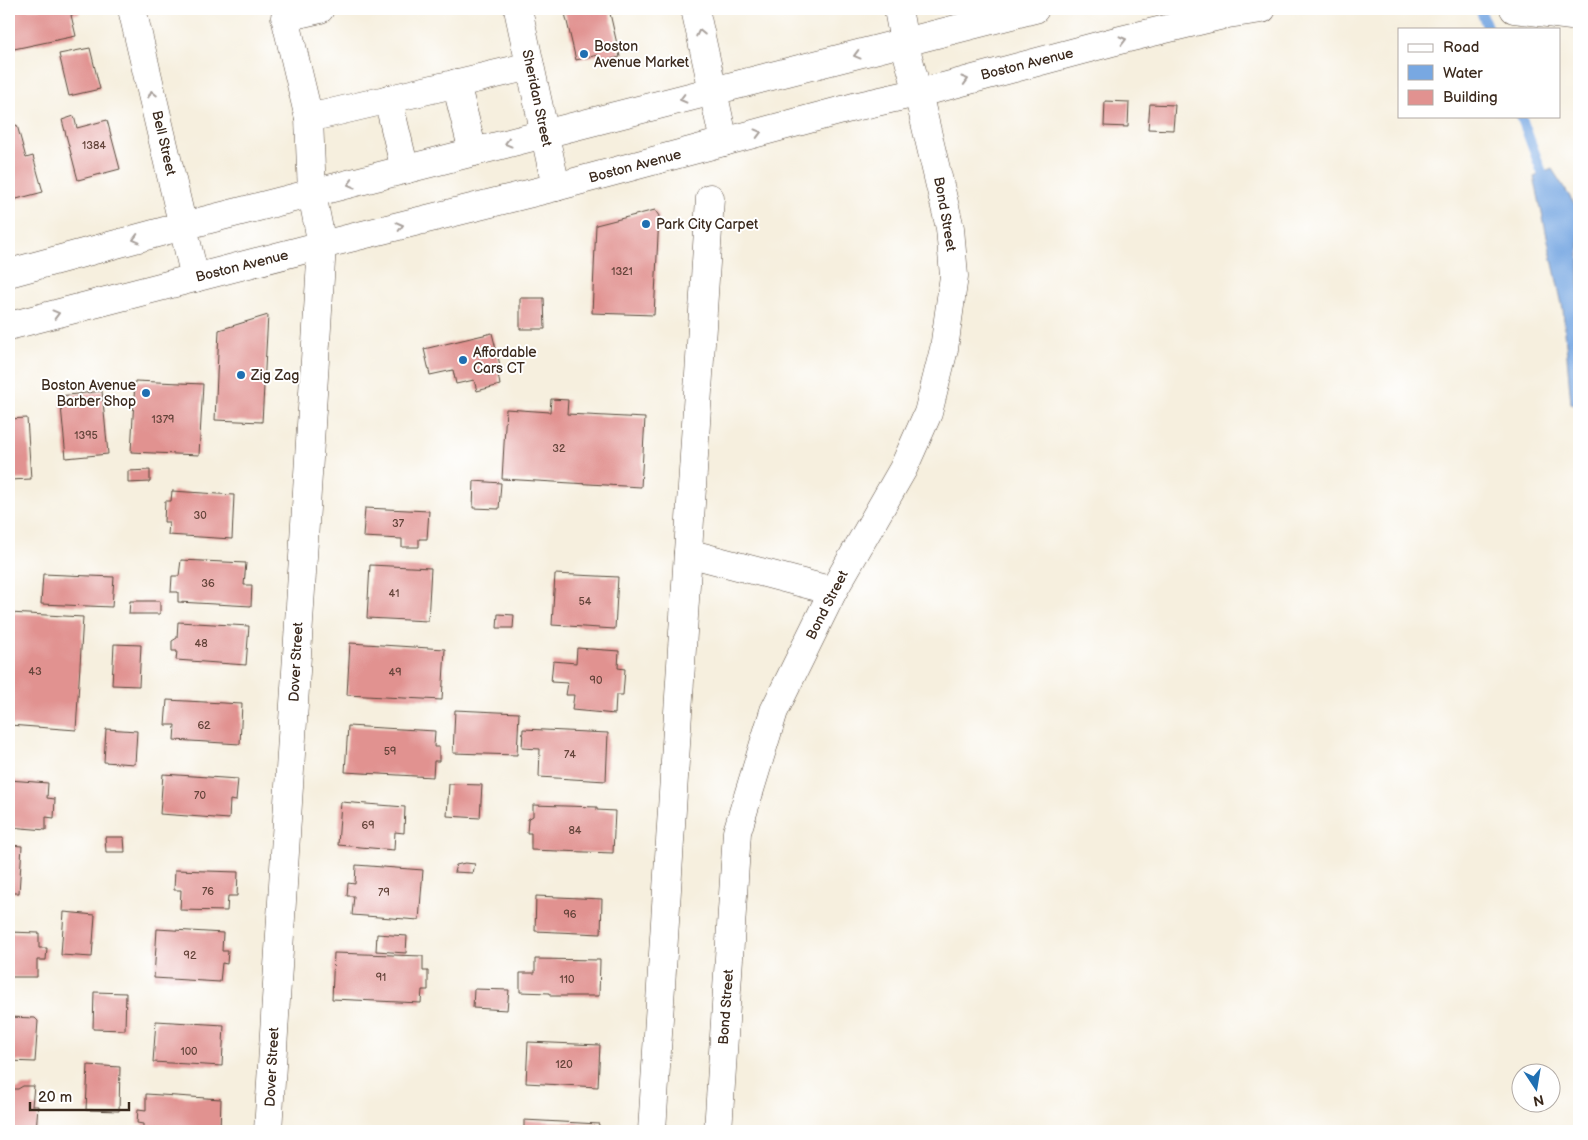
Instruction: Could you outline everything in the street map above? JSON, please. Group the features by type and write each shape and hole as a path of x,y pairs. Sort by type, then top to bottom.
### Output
{"main road":[{"name":"Bell Street","path":"132,9 196,278"},
{"name":"Dover Street","path":"268,1131 322,245 312,194 309,118 285,17 320,9"},
{"name":"Sheridan Street","path":"518,9 556,188"},
{"path":"695,9 724,142"},
{"name":"Bond Street","path":"718,1131 737,832 774,711 833,591 903,469 928,413 944,350 954,276 950,228 918,92 904,42 898,9"},
{"path":"9,273 183,226 1035,9"},
{"name":"Boston Avenue","path":"9,326 322,245 556,188 854,107 1228,14 1262,9"},
{"path":"1514,9 1579,17"},
{"path":"309,118 530,66"},
{"path":"456,83 473,152"},
{"path":"388,99 405,170"},
{"path":"652,1131 710,198"},
{"path":"688,553 833,591"}],"water":[{"path":"1552,169 1579,211 1579,411 1571,403 1563,309 1534,177"}],"building":[{"path":"9,9 79,9 80,13 71,15 76,36 14,49 9,27"},
{"path":"173,9 192,9 192,10 174,13"},
{"path":"564,9 609,9 620,57 600,62 598,55 576,60"},
{"path":"90,48 100,89 69,96 59,54"},
{"path":"1105,101 1129,102 1128,127 1104,126"},
{"path":"1150,104 1175,105 1173,130 1148,129"},
{"path":"74,116 77,128 107,120 120,169 78,180 62,120"},
{"path":"17,125 26,158 33,156 43,192 9,201 9,127"},
{"path":"655,210 659,216 654,315 592,313 596,225"},
{"path":"520,298 544,298 545,329 520,329"},
{"name":"Zig Zag","path":"268,315 262,422 215,420 219,330"},
{"name":"Affordable Cars CT","path":"492,333 502,373 498,374 500,385 477,391 474,380 456,384 453,370 430,375 424,349"},
{"path":"135,381 203,384 199,455 131,452"},
{"path":"102,391 108,454 66,458 60,396"},
{"path":"551,399 568,400 567,414 645,418 641,487 502,479 506,409 550,412"},
{"path":"27,418 31,479 9,480 9,419"},
{"path":"150,470 150,482 128,483 128,471"},
{"path":"474,481 501,483 499,509 473,508"},
{"path":"172,491 234,495 232,539 168,535 169,522 164,522 165,501 171,501"},
{"path":"365,508 429,511 427,539 419,539 419,547 402,547 402,539 363,537"},
{"path":"181,560 246,563 244,585 252,585 251,606 178,602 178,592 171,592 172,576 179,576"},
{"path":"370,565 431,568 428,621 367,618"},
{"path":"43,574 114,577 112,607 41,604"},
{"path":"555,574 618,577 615,629 552,625"},
{"path":"130,601 160,601 160,614 129,614"},
{"path":"9,613 83,617 76,730 9,725"},
{"path":"498,614 514,615 513,628 497,628"},
{"path":"178,622 249,626 246,665 176,660 177,651 172,651 172,641 177,638"},
{"path":"350,643 445,649 442,700 347,695"},
{"path":"114,644 141,645 139,686 112,685"},
{"path":"577,648 619,651 618,668 625,669 623,695 616,695 615,714 572,710 574,695 566,695 568,683 551,682 553,661 576,663"},
{"path":"167,700 242,704 240,744 174,740 175,725 165,725"},
{"path":"455,710 519,713 517,755 453,753"},
{"path":"348,726 435,731 434,747 439,747 439,761 434,761 433,777 345,772"},
{"path":"106,729 137,731 135,764 104,762"},
{"path":"523,729 608,733 606,781 539,777 540,749 522,748"},
{"path":"163,774 238,779 236,801 230,800 229,819 160,814"},
{"path":"9,780 48,783 47,798 55,799 54,818 46,817 46,830 9,827"},
{"path":"449,784 482,785 480,818 447,816"},
{"path":"341,802 405,807 404,833 395,832 394,850 338,845"},
{"path":"533,805 597,807 597,810 615,811 613,853 531,850 531,833 527,833 528,819 533,816"},
{"path":"105,837 124,837 125,852 106,852"},
{"path":"9,845 22,846 19,893 9,893"},
{"path":"465,863 475,864 473,873 454,872 456,865"},
{"path":"356,865 423,870 419,920 352,915 354,896 347,896 348,883 355,884"},
{"path":"175,870 238,872 237,896 228,896 227,911 180,910 181,890 174,890"},
{"path":"536,896 602,899 601,934 535,931"},
{"path":"64,912 95,915 92,957 61,955"},
{"path":"157,929 223,933 222,951 228,951 227,964 222,963 220,982 154,978"},
{"path":"9,932 39,933 39,948 47,948 46,960 37,960 37,977 9,977"},
{"path":"377,934 407,936 406,953 376,951"},
{"path":"334,953 423,956 423,971 428,971 428,990 422,990 421,1003 332,999"},
{"path":"535,959 600,960 599,996 550,996 550,993 520,992 520,973 535,973"},
{"path":"474,989 509,990 507,1010 473,1008"},
{"path":"94,992 126,993 125,1030 93,1029"},
{"path":"9,1017 35,1018 38,1021 35,1062 9,1061"},
{"path":"156,1021 224,1025 222,1066 153,1062"},
{"path":"528,1042 600,1045 598,1087 526,1083"},
{"path":"88,1065 120,1067 119,1111 86,1110"},
{"path":"23,1086 34,1086 32,1106 38,1106 36,1131 9,1131 9,1089 18,1089"},
{"path":"146,1094 221,1099 220,1131 143,1131 143,1124 137,1123 138,1109 146,1110"},
{"path":"524,1120 599,1124 598,1131 524,1131"}],"waterway":[{"path":"1480,9 1488,28"},
{"path":"1522,118 1547,186"}],"place":[{"name":"Boston Avenue Market","path":"584,54"},
{"name":"Park City Carpet","path":"646,224"},
{"name":"Affordable Cars CT","path":"463,360"},
{"name":"Zig Zag","path":"241,375"},
{"name":"Boston Avenue Barber Shop","path":"146,393"}]}
